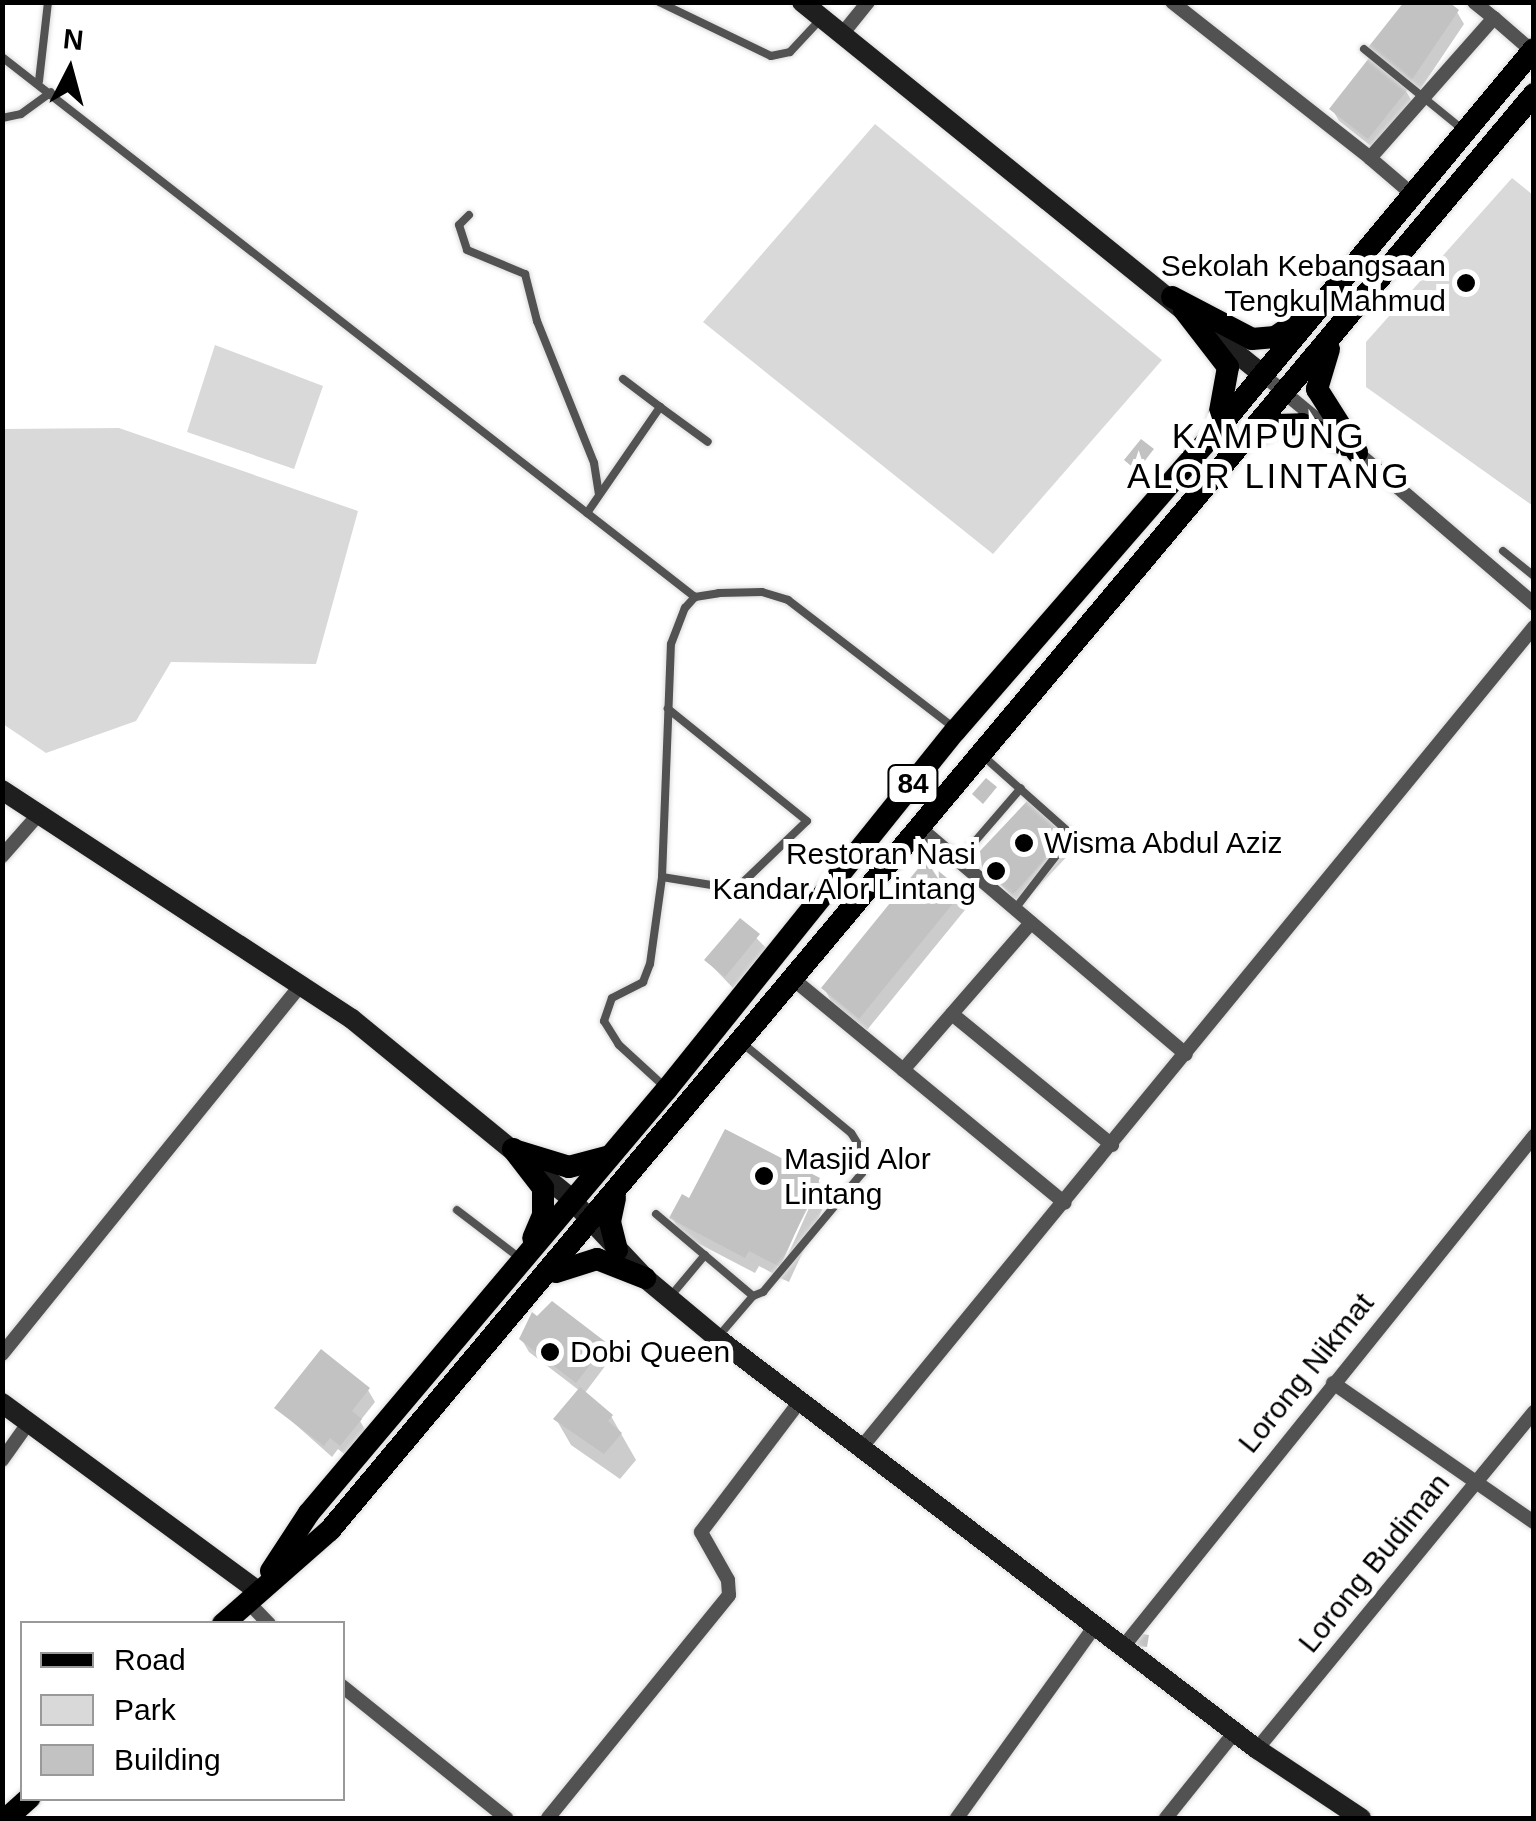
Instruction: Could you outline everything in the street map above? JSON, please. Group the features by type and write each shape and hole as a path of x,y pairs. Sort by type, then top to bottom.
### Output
{"main road":[{"name":"84","path":"253,1596 308,1513 667,1089 956,730 1212,436 1532,50"},
{"name":"84","path":"226,1621 330,1530 1249,441 1342,318 1534,94"},
{"path":"1172,297 1252,339 1275,337 1318,306"},
{"path":"1172,297 1228,367 1212,436"},
{"path":"1342,318 1317,389 1356,452"},
{"path":"1249,441 1278,425 1302,424 1356,452"},
{"path":"513,1150 569,1167 610,1156"},
{"path":"513,1150 541,1182 546,1202 525,1258"},
{"path":"617,1250 610,1222 618,1190"},
{"path":"538,1285 563,1266 590,1258 645,1278"},
{"path":"7,1818 26,1801"}],"street":[{"path":"802,2 1172,297 1534,604"},
{"path":"843,33 868,2"},
{"path":"1172,2 1412,194"},
{"path":"1474,2 1532,50"},
{"path":"1370,158 1494,18"},
{"path":"861,1448 1534,627"},
{"path":"2,790 301,985 513,1150 573,1201 645,1278 717,1338 1234,1732 1362,1818"},
{"path":"2,856 38,814"},
{"path":"920,828 1186,1054"},
{"path":"903,1070 1032,923"},
{"path":"793,979 1065,1203"},
{"path":"2,1354 301,985"},
{"path":"952,1014 1112,1145"},
{"name":"Lorong Nikmat","path":"1123,1647 1531,1142"},
{"path":"1333,1383 1534,1522"},
{"path":"548,1818 729,1595 728,1580 701,1532 800,1401"},
{"path":"2,1403 253,1596 267,1621"},
{"name":"Lorong Budiman","path":"1257,1748 1534,1412"},
{"path":"2,1460 29,1422"},
{"path":"957,1818 1095,1626"},
{"path":"345,1688 506,1818"},
{"path":"1166,1818 1234,1732"}],"lane":[{"path":"39,82 48,2"},
{"path":"659,2 770,56 790,52 822,18"},
{"path":"1364,49 1464,131"},
{"path":"2,56 695,597 762,592 788,600 956,730"},
{"path":"2,118 21,114 51,92"},
{"path":"469,215 459,225 467,250 525,274 594,463 599,495"},
{"path":"623,379 708,442"},
{"path":"587,513 660,407"},
{"path":"1503,551 1534,576"},
{"path":"667,1089 619,1046 604,1021 612,998 648,975 662,876 673,630 695,597"},
{"path":"662,876 736,889 807,820 668,709"},
{"path":"982,755 1072,836 1016,909"},
{"path":"958,861 1020,788"},
{"path":"717,1338 753,1296 764,1292 852,1188 864,1159 851,1133 741,1042"},
{"path":"457,1210 525,1258"},
{"path":"656,1214 753,1296"},
{"path":"669,1298 705,1255"}],"green space":[{"path":"875,124 1162,360 993,554 703,322"},
{"name":"Sekolah Kebangsaan Tengku Mahmud","path":"1512,178 1533,195 1533,506 1366,387 1366,342"},
{"path":"215,345 323,386 294,469 187,432"},
{"path":"119,428 358,511 316,664 171,662 136,721 46,753 3,724 3,429"}],"building":[{"path":"1404,2 1449,2 1459,10 1409,84 1366,50"},
{"path":"1369,58 1408,89 1368,139 1329,109"},
{"path":"1141,439 1154,449 1136,470 1124,460"},
{"path":"986,778 997,787 983,804 972,794"},
{"name":"Wisma Abdul Aziz","path":"1029,799 1069,835 1012,895 982,868 980,851"},
{"path":"925,860 963,891 859,1019 821,988"},
{"path":"740,918 760,934 725,977 704,960"},
{"path":"725,1129 820,1178 780,1267 749,1251 745,1258 669,1218 682,1194 689,1198"},
{"path":"552,1301 607,1343 576,1383 519,1339 532,1312 537,1316"},
{"path":"321,1349 370,1388 352,1411 362,1419 340,1446 330,1438 324,1446 274,1408"},
{"path":"580,1387 613,1415 608,1421 622,1433 604,1454 553,1419"},
{"path":"1137,1633 1149,1635 1147,1647 1135,1646"}],"place":[{"name":"Sekolah Kebangsaan Tengku Mahmud","path":"1466,283"},
{"name":"Wisma Abdul Aziz","path":"1024,843"},
{"name":"Restoran Nasi Kandar Alor Lintang","path":"996,871"},
{"name":"Masjid Alor Lintang","path":"764,1176"},
{"name":"Dobi Queen","path":"550,1352"}],"district":[{"name":"KAMPUNG ALOR LINTANG","path":"1269,456"}]}
